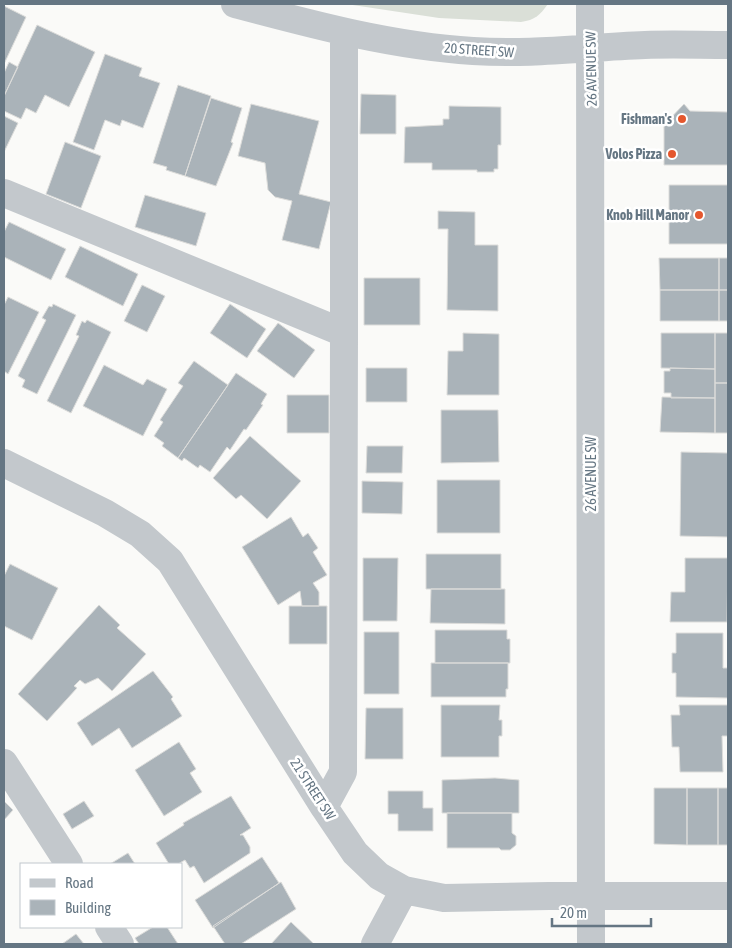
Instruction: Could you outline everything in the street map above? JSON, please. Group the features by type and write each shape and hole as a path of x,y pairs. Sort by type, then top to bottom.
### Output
{"street":[{"name":"20 STREET SW","path":"235,4 344,32 421,46 473,51 536,52 644,45 728,45"},
{"name":"26 AVENUE SW","path":"590,4 591,944"},
{"path":"324,807 343,772 344,32"},
{"path":"4,193 344,333"},
{"name":"21 STREET SW","path":"4,463 112,517 140,534 170,561 324,807 355,853 379,876 404,890 444,898 728,896"},
{"path":"4,763 69,863"},
{"path":"374,944 404,890"},
{"path":"110,928 120,944"}],"shaded area":[{"path":"346,4 548,4 537,16 521,22 439,18"}],"building":[{"path":"4,6 26,17 4,64"},
{"path":"37,25 95,52 69,107 45,95 36,113 26,108 21,119 4,111 4,96"},
{"path":"105,54 142,68 139,76 160,83 143,128 122,120 120,126 105,120 94,150 73,142"},
{"path":"9,62 18,67 4,96 4,73"},
{"path":"178,85 211,96 185,176 166,170 167,167 153,163"},
{"path":"361,94 396,95 396,134 360,134"},
{"path":"211,98 242,108 231,142 233,143 216,186 185,176"},
{"path":"251,104 319,121 299,194 331,202 319,249 282,240 292,201 275,197 268,190 265,163 238,156"},
{"path":"684,104 690,111 728,112 728,165 664,165 664,125"},
{"path":"449,106 501,107 501,145 498,145 498,169 494,169 494,172 432,170 432,163 404,163 405,127 443,125 443,119 449,119"},
{"path":"4,116 18,123 4,152"},
{"path":"65,142 101,156 81,208 46,194"},
{"name":"Knob Hill Manor","path":"669,185 728,185 728,244 669,244"},
{"path":"145,195 206,213 196,246 135,227"},
{"path":"438,211 475,212 475,245 498,245 498,311 447,310 448,229 438,229"},
{"path":"9,222 66,249 51,280 4,257 4,232"},
{"path":"80,246 138,274 123,306 65,277"},
{"path":"659,258 719,258 719,290 660,290"},
{"path":"719,258 728,258 728,290 719,290"},
{"path":"364,278 420,278 420,325 364,325"},
{"path":"142,285 165,296 147,332 124,321"},
{"path":"660,290 719,290 719,321 660,321"},
{"path":"719,290 728,290 728,321 719,321"},
{"path":"8,297 39,312 8,374 4,371 4,305"},
{"path":"53,304 76,315 37,394 22,387 25,380 18,376 46,320 42,318 49,306 52,307"},
{"path":"230,304 266,329 247,358 210,333"},
{"path":"87,320 111,332 71,413 47,401 79,336 76,335 82,321 85,323"},
{"path":"278,323 315,350 294,378 257,351"},
{"path":"463,333 499,334 499,395 447,395 448,351 463,351"},
{"path":"661,333 715,333 715,369 661,368"},
{"path":"715,333 728,333 728,383 715,383"},
{"path":"194,361 228,385 178,458 162,446 164,443 154,436 163,422 160,420 183,386 178,383"},
{"path":"104,365 143,385 147,379 167,389 143,436 83,406"},
{"path":"366,368 407,368 407,402 366,402"},
{"path":"670,368 715,369 715,398 671,398 671,393 664,393 664,371 670,371"},
{"path":"236,373 267,394 261,404 263,405 230,450 227,447 210,472 200,465 198,468 184,458 182,461 178,458"},
{"path":"715,383 728,383 728,433 715,433"},
{"path":"287,395 329,395 329,433 287,433"},
{"path":"662,397 715,398 715,433 660,432"},
{"path":"441,410 498,410 499,462 441,463"},
{"path":"250,436 301,481 267,519 241,495 236,499 213,478"},
{"path":"367,446 403,446 402,473 366,473"},
{"path":"681,452 728,453 728,537 680,536"},
{"path":"437,480 500,480 500,533 437,533"},
{"path":"362,481 403,482 402,514 362,513"},
{"path":"291,517 303,537 308,533 318,548 313,552 327,575 313,583 319,592 319,606 302,606 300,591 278,605 242,547"},
{"path":"426,554 501,554 501,589 426,589"},
{"path":"363,558 398,558 397,621 363,621"},
{"path":"685,558 728,558 727,622 670,622 671,592 685,592"},
{"path":"10,564 58,588 32,640 4,626 4,576"},
{"path":"431,589 505,589 505,624 430,623"},
{"path":"99,605 120,625 117,628 146,654 112,691 98,678 85,684 80,680 74,686 77,688 47,721 18,694"},
{"path":"289,606 327,606 327,644 289,644"},
{"path":"435,630 507,630 507,639 510,639 510,663 435,663"},
{"path":"364,632 399,632 399,694 364,694"},
{"path":"676,633 723,633 723,668 728,668 728,698 676,697 676,673 672,673 672,653 676,653"},
{"path":"431,663 508,663 508,689 506,689 506,697 431,697"},
{"path":"153,671 173,697 171,699 182,716 132,748 119,728 92,746 77,723"},
{"path":"441,705 500,705 499,720 502,720 502,736 499,736 499,757 441,757"},
{"path":"679,705 728,705 728,736 722,736 723,772 680,772 679,747 672,747 671,715 680,715"},
{"path":"366,708 403,708 403,759 365,759"},
{"path":"179,742 196,769 190,773 202,792 164,816 135,770"},
{"path":"495,778 519,780 519,813 442,813 442,780"},
{"path":"654,788 687,788 687,845 654,844"},
{"path":"687,788 718,788 718,845 687,845"},
{"path":"718,788 728,788 728,845 718,845"},
{"path":"388,791 423,791 423,808 433,808 433,831 398,831 398,814 388,814"},
{"path":"231,796 251,828 240,835 243,835 250,847 250,853 204,883 194,866 190,868 185,860 180,863 168,863 156,843 184,825 183,823"},
{"path":"4,801 13,810 4,820"},
{"path":"84,801 94,816 72,829 63,814"},
{"path":"447,813 512,813 512,833 516,836 516,845 510,850 501,850 499,848 447,848"},
{"path":"128,853 134,863 112,863"},
{"path":"262,857 279,883 213,928 195,900"},
{"path":"281,882 296,909 241,944 225,944 213,926"},
{"path":"291,922 314,944 271,944"},
{"path":"151,928 168,928 178,944 139,944 135,938"},
{"path":"76,934 84,944 62,944"}],"place":[{"name":"Fishman's","path":"682,119"},
{"name":"Volos Pizza","path":"672,154"},
{"name":"Knob Hill Manor","path":"699,215"}]}
